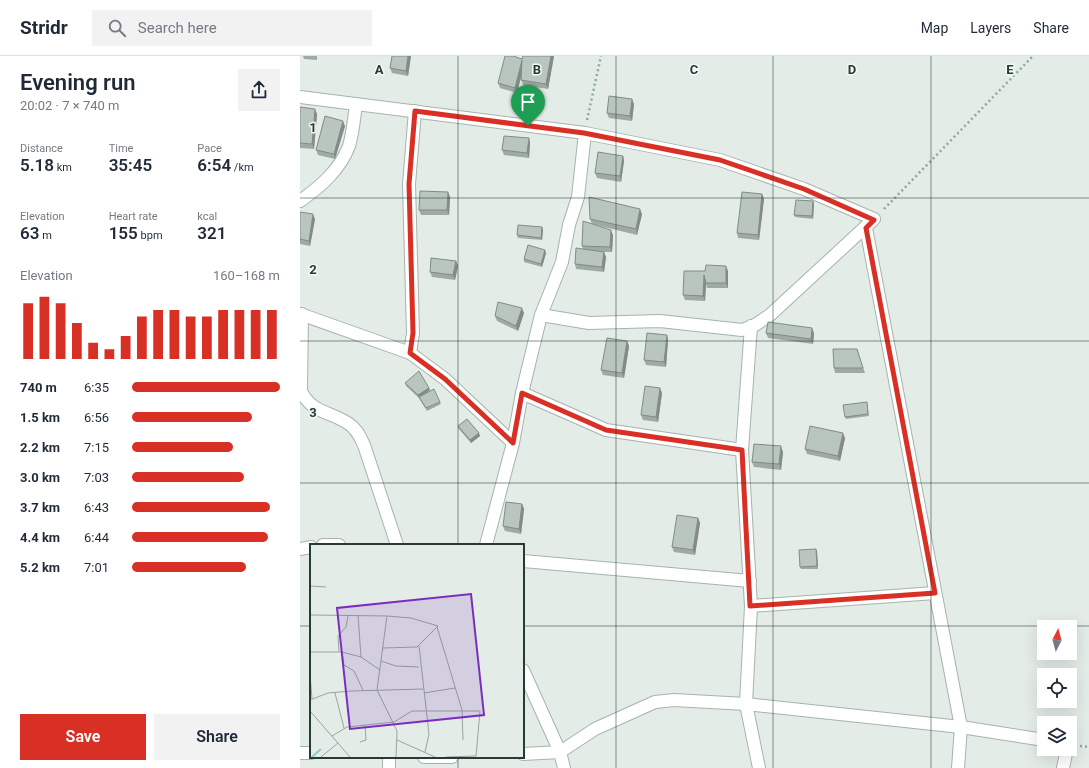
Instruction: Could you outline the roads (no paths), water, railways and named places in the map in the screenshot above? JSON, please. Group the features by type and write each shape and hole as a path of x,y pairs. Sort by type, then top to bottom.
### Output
{"street":[{"path":"300,97 584,133 720,160 804,189 870,224"},
{"path":"300,202 320,186 337,168 349,145 356,105"},
{"path":"410,353 413,333 409,184 415,111"},
{"path":"486,544 513,443 522,393 541,315 562,262 578,197 584,133"},
{"path":"541,315 589,323 660,321 742,330 770,315 870,224"},
{"path":"870,224 935,593 961,727 958,768"},
{"path":"397,544 364,445 357,432 349,424 315,408 306,401 301,391 301,314 410,353 445,379 513,443"},
{"path":"751,326 742,450 750,581 746,704 758,768"},
{"path":"522,393 606,430 742,450"},
{"path":"300,549 310,547"},
{"path":"524,561 750,581"},
{"path":"750,606 935,593"},
{"path":"524,672 560,752 564,768"},
{"path":"524,754 560,752 595,729 655,702 674,700 746,704 961,727 1037,739"},
{"path":"1063,768 1066,756"}]}
